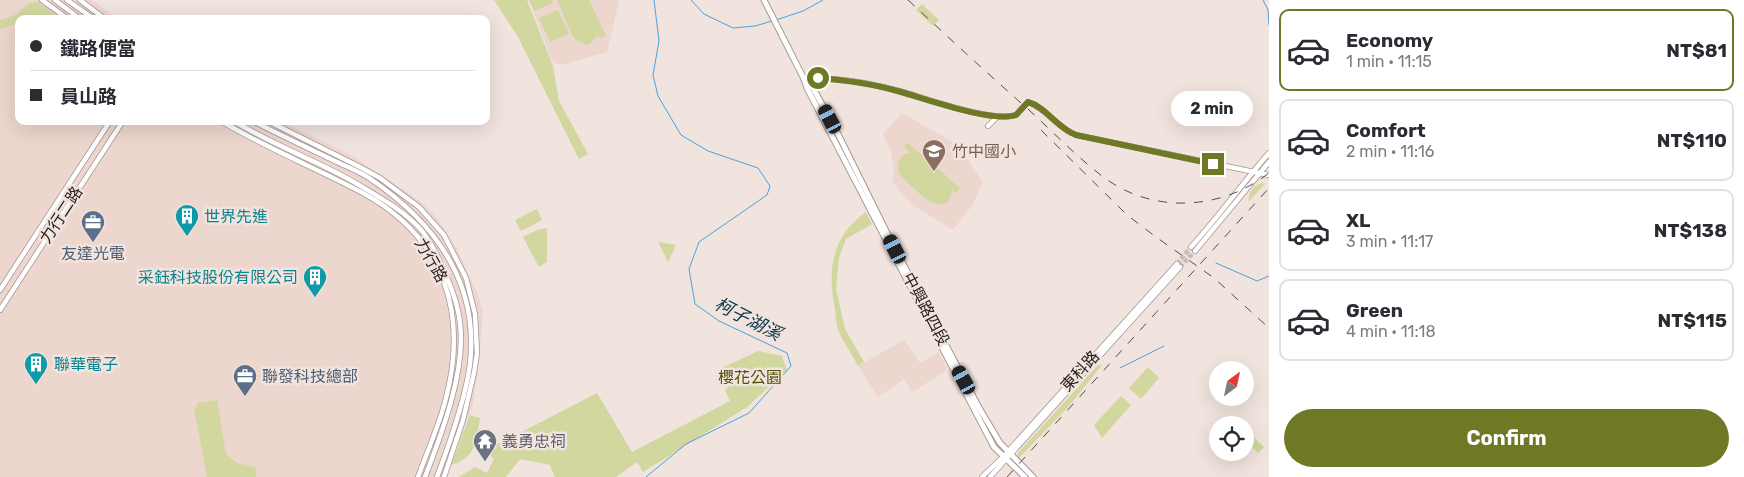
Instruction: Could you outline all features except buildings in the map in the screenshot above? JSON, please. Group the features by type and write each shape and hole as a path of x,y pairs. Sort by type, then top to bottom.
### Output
{"main road":[{"name":"中興路四段","path":"764,0 804,79 806,88 994,447 1025,477"},
{"name":"中興路四段","path":"804,79 812,86 839,136 948,351 996,437 1033,477"}],"street":[{"path":"42,0 63,15"},
{"path":"55,0 75,15"},
{"path":"68,0 89,15"},
{"path":"80,0 100,15"},
{"path":"804,79 818,78 854,82 900,91 934,102 999,117"},
{"path":"988,126 995,118 1016,115 1028,102 1039,108 1063,129 1076,135 1269,175"},
{"name":"力行二路","path":"0,290 107,125"},
{"name":"力行二路","path":"0,310 120,125"},
{"name":"力行路","path":"227,125 364,194 391,211 416,234 432,255 447,289 454,323 454,353 446,401 418,477"},
{"name":"力行路","path":"241,125 358,184 394,206 422,232 436,252 452,288 458,314 460,323 460,360 451,403 425,477"},
{"name":"力行路","path":"261,125 372,180 432,232 457,272 469,313 471,334 470,366 460,405 437,477"},
{"name":"力行路","path":"276,125 380,178 419,207 444,235 466,278 475,314 477,352 463,420 444,477"},
{"path":"1269,153 1252,172 1193,249 1269,162"},
{"name":"東科路","path":"990,477 1178,265"},
{"name":"東科路","path":"982,477 1005,459"}],"shaded area":[{"path":"0,0 92,0 113,15 15,15 15,125 290,125 349,154 420,201 438,219 456,247 477,293 483,312 473,405 446,477 0,477"},
{"path":"529,0 619,0 607,52 561,65 553,63"},
{"name":"竹中國小","path":"902,113 958,145 983,182 973,204 953,230 916,207 892,181 894,170 891,152 883,134"},
{"path":"904,340 920,363 939,352 947,370 912,392 904,379 878,397 858,366"}],"green space":[{"path":"494,0 527,0 553,66 559,101 588,154 579,159 518,37"},
{"path":"529,0 551,0 553,3 534,11"},
{"path":"557,0 589,0 606,36 600,38 598,35 587,45 576,40"},
{"path":"38,2 56,15 16,15 29,3"},
{"path":"922,4 939,20 933,26 916,10"},
{"path":"558,10 569,34 550,42 539,18"},
{"path":"15,15 15,24 0,29 0,20"},
{"path":"908,143 960,188 956,193 952,190 948,200 943,204 936,204 928,200 900,175 898,164 903,155 910,153 904,146"},
{"path":"1266,183 1248,202 1253,188"},
{"path":"537,209 542,220 521,231 515,220"},
{"path":"866,212 872,224 846,239 839,258 836,289 845,329 864,362 858,366 837,326 832,267 839,243 855,221"},
{"path":"547,228 547,262 539,267 523,237 537,230"},
{"path":"658,242 676,245 668,262"},
{"name":"櫻花公園","path":"758,351 782,356 787,370 747,407 643,472 637,462 616,477 555,477 550,465 520,459 506,477 459,477 475,467 487,473 494,459 487,452 487,444 500,443 597,393 632,452 730,401 725,390 730,385 722,368"},
{"path":"1098,365 1102,365 1069,406 1019,458 1018,453"},
{"path":"1148,367 1159,378 1141,399 1129,388"},
{"path":"1121,396 1131,405 1102,438 1094,425"},
{"path":"217,400 226,454 237,463 256,467 256,477 207,477 194,408 197,407 197,403"},
{"path":"470,415 480,418 474,447 466,458 451,465"},
{"path":"1254,438 1264,447 1258,453 1254,449"}],"waterway":[{"name":"柯子湖溪","path":"646,477 686,444 749,413 791,366 787,353 719,321 695,304 689,269 699,242 767,195 770,186 758,168 708,151 681,135 658,96 653,75 659,41 654,0"},
{"name":"柯子湖溪","path":"691,0 704,14 733,28 755,26 772,21"},
{"name":"柯子湖溪","path":"776,20 803,11 823,0"},
{"path":"1263,0 1268,10 1269,25"},
{"path":"1216,263 1257,281 1269,276"},
{"path":"1120,368 1164,346"}],"tunnel":[{"path":"1177,264 1191,247"},
{"path":"1180,267 1195,251"}],"railway":[{"path":"908,0 1086,163 1106,179 1125,190 1146,198 1188,203 1210,200 1231,194 1251,185 1269,173"},
{"path":"1041,130 1127,215 1214,278 1269,328"},
{"path":"1007,477 1269,188"}],"place":[{"name":"竹中國小","path":"934,172"},
{"name":"世界先進","path":"187,237"},
{"name":"友達光電","path":"93,243"},
{"name":"采鈺科技股份有限公司","path":"315,298"},
{"name":"聯華電子","path":"36,385"},
{"name":"聯發科技總部","path":"245,397"},
{"name":"義勇忠祠","path":"485,462"}],"route":[{"path":"818,78 854,82 900,91 934,102 999,117 1016,115 1028,102 1039,108 1063,129 1076,135 1213,164"}]}
